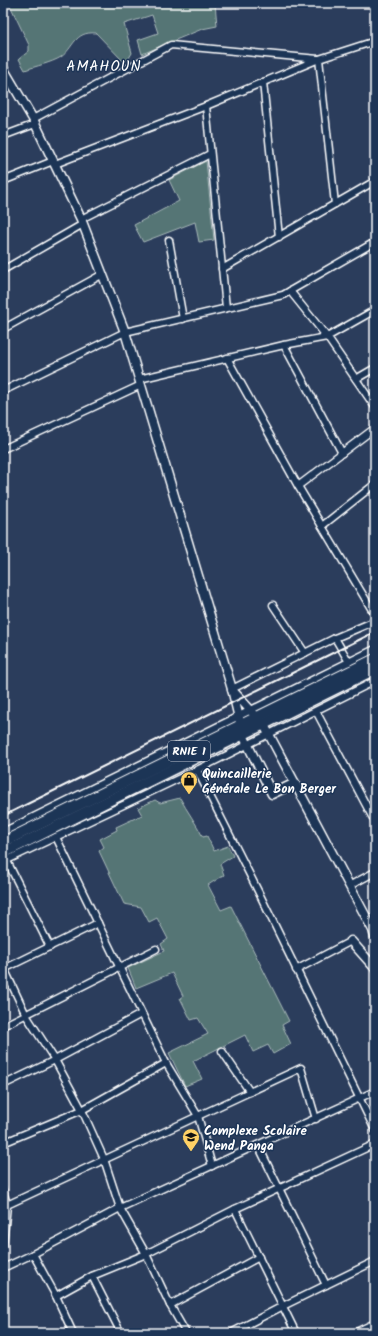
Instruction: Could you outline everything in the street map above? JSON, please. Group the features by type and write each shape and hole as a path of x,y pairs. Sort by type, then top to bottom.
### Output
{"highway":[{"name":"RNIE 1","path":"3,842 258,718 375,659"},
{"name":"RNIE 1","path":"258,718 375,670"},
{"name":"RNIE 1","path":"4,859 241,726"}],"street":[{"path":"3,180 206,106 319,59 375,41"},
{"path":"3,136 34,121 171,44 319,59"},
{"path":"319,59 335,204"},
{"path":"4,72 34,121 82,222 125,332 232,689 247,745 272,794 295,783"},
{"path":"262,82 279,237"},
{"path":"206,106 226,308"},
{"path":"3,270 82,222 210,154"},
{"path":"222,269 375,182"},
{"path":"169,240 183,319"},
{"path":"3,391 125,332 283,295 375,242"},
{"path":"3,329 103,274"},
{"path":"290,291 328,337 375,407"},
{"path":"3,449 140,382 227,358 328,337 375,310"},
{"path":"284,345 342,453"},
{"path":"227,358 298,486 375,615"},
{"path":"356,379 375,368"},
{"path":"298,486 375,428"},
{"path":"322,526 375,484"},
{"path":"273,605 305,653"},
{"path":"232,689 335,638 375,621"},
{"path":"335,638 349,662"},
{"path":"3,832 258,718 349,662 375,649"},
{"path":"50,947 4,859 56,837 197,770 373,682 375,691"},
{"path":"232,689 258,718 269,734 373,930 375,937"},
{"path":"316,711 375,822"},
{"path":"197,770 257,888 375,1130"},
{"path":"56,837 141,1014 166,1063 198,1116 212,1166"},
{"path":"349,886 375,872"},
{"path":"98,923 4,968 26,1015 55,1060 82,1110 104,1159 120,1208 146,1254 170,1305 186,1333"},
{"path":"296,970 351,942 375,968"},
{"path":"3,1026 156,949"},
{"path":"3,1085 55,1060 141,1014"},
{"path":"222,1051 250,1092"},
{"path":"3,1143 82,1110 166,1063"},
{"path":"7,1205 301,1068 316,1119"},
{"path":"3,1268 33,1254 120,1208 375,1091"},
{"path":"56,1296 92,1276 146,1254 235,1209 375,1144"},
{"path":"258,1145 326,1285"},
{"path":"3,1190 7,1205 3,1245"},
{"path":"235,1209 296,1333"},
{"path":"33,1254 56,1296 73,1333"},
{"path":"170,1305 259,1257"},
{"path":"231,1333 375,1261"},
{"path":"92,1276 121,1333"},
{"path":"354,1333 375,1323"}],"green space":[{"path":"9,3 215,3 217,26 202,29 142,54 138,40 158,33 152,15 124,24 132,53 124,62 96,33 89,33 79,37 61,57 48,63 25,70 19,59 29,51 29,45"},
{"path":"206,161 214,240 199,242 195,222 143,242 134,225 179,201 169,180"},
{"path":"180,798 203,837 207,836 214,851 228,846 233,856 220,864 224,875 208,885 221,910 231,906 289,1021 282,1025 291,1044 273,1054 268,1045 253,1052 245,1035 193,1061 202,1079 185,1086 169,1053 208,1034 198,1018 191,1020 180,998 183,996 172,973 136,988 128,968 164,951 161,944 168,939 157,918 149,922 141,907 124,904 99,851 104,847 100,839 117,830 116,827 142,815 138,808 155,800 160,803"}],"railway":[{"path":"3,816 375,632"}],"place":[{"name":"Quincaillerie Générale Le Bon Berger","path":"189,795"},
{"name":"Complexe Scolaire Wend Panga","path":"191,1152"}],"district":[{"name":"AMAHOUN","path":"104,66"}]}
